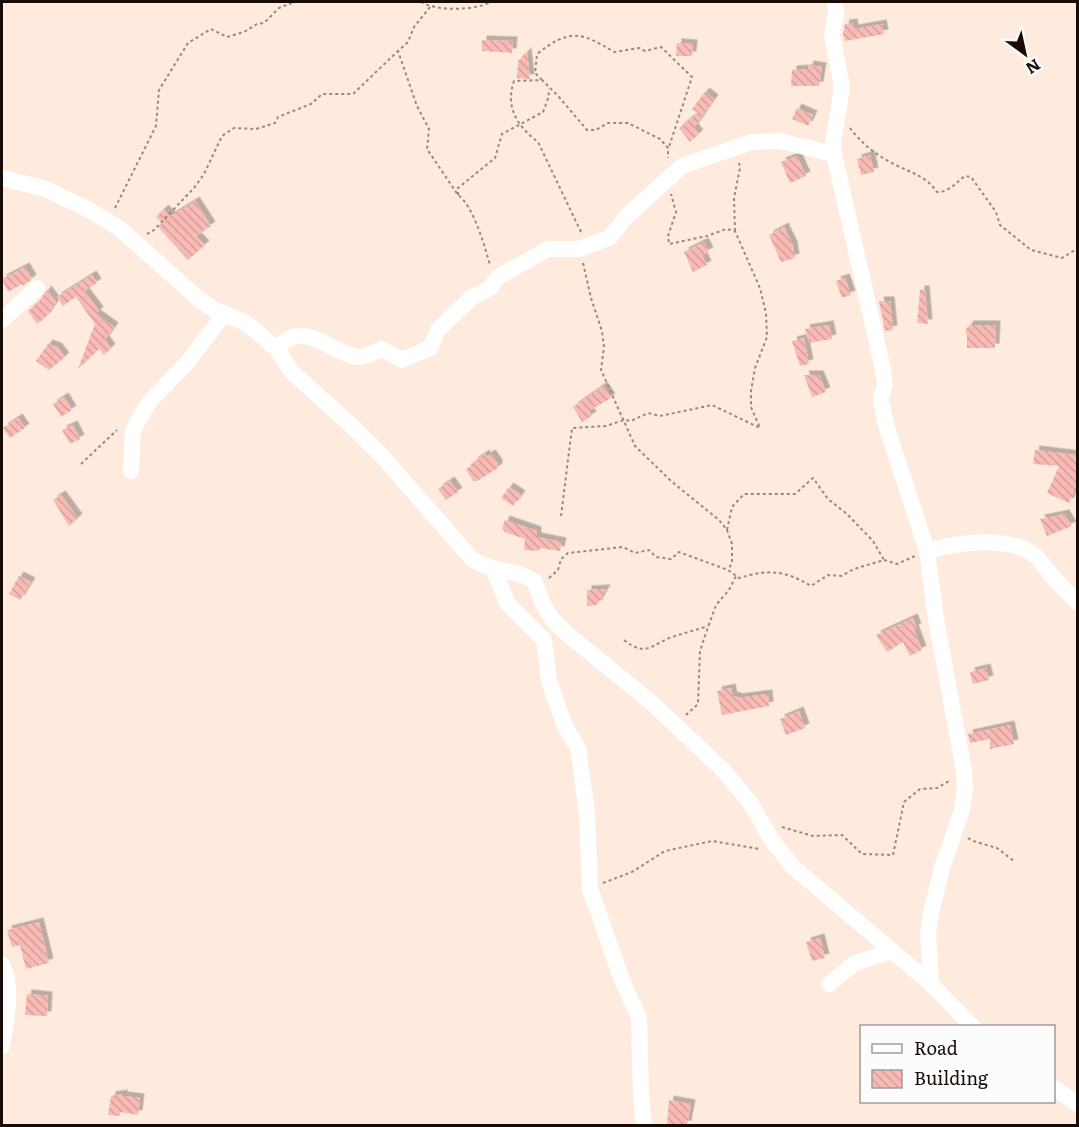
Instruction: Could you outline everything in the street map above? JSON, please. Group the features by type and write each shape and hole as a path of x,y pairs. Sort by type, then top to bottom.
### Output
{"street":[{"path":"835,2 836,15 832,34 842,88 833,143 834,154 882,365 885,384 881,399 886,425 927,550 936,619 964,771 965,789 962,810 942,868 928,933 931,984"},
{"path":"276,348 292,337 304,337 321,341 360,357 382,349 402,360 430,348 438,330 455,313 471,298 490,288 498,277 508,270 548,249 579,249 609,238 627,216 682,166 752,142 780,141 834,154"},
{"path":"2,178 46,189 108,221 200,300 215,310 246,323 276,348 292,372 381,455 472,559 481,566 513,572 534,580 543,604 552,619 675,724 733,781 783,856 801,874 931,984 971,1025"},
{"path":"2,320 37,288"},
{"path":"131,471 133,430 142,414 150,401 186,364 225,313"},
{"path":"927,550 972,544 1005,543 1020,546 1034,555 1077,603"},
{"path":"493,569 508,604 544,640 549,681 565,727 578,747 587,812 590,889 622,980 639,1018 644,1125"},
{"path":"829,984 855,963 892,951"},
{"path":"2,963 7,975 9,1004 2,1046"},
{"path":"1055,1089 1077,1104"}],"path":[{"path":"108,221 156,126 159,90 188,44 211,29 227,37 244,32 257,24 264,23 279,8 294,2"},
{"path":"421,2 430,7 460,9 482,7 490,2"},
{"path":"135,242 154,230 194,188 204,174 222,136 234,128 256,129 275,123 278,117 311,104 322,94 353,94 408,42 414,27 430,7"},
{"path":"668,148 660,139 628,123 608,123 596,130 587,130 535,73 537,54 552,42 568,35 591,38 614,52 639,48 645,51 661,47 692,77 668,148 668,179 676,212 668,236 669,244 707,236 726,229 735,231"},
{"path":"399,51 417,106 429,129 427,149 458,195 464,199 476,223 494,282"},
{"path":"542,80 514,81 510,103 519,123 538,142 582,232 583,240 579,249 591,298 602,330 604,347 601,370 634,446 670,482 719,520 727,530 732,544 732,563 728,570"},
{"path":"458,195 458,188 495,158 502,134 543,112 549,96 548,87"},
{"path":"838,120 850,127 875,154 929,181 937,192 944,192 951,188 954,183 965,176 971,177 996,212 1000,225 1031,250 1062,258 1077,248"},
{"path":"561,516 572,428 606,426 624,420 631,421 648,413 660,416 712,405 760,428 751,407 751,391 755,368 767,337 766,313 760,288 735,231 734,198 740,168 735,149"},
{"path":"81,464 122,427"},
{"path":"727,530 732,507 744,494 795,494 813,478 828,499 847,514 873,541 884,560"},
{"path":"534,580 550,578 558,570 561,559 568,553 623,547 635,553 648,550 656,557 671,559 679,552 728,570 739,578 780,571 795,576 811,586 828,575 841,576 854,569 884,560 897,564 927,550"},
{"path":"675,724 698,704 700,651 716,605 729,590 736,576"},
{"path":"624,640 633,647 651,649 670,638 708,626"},
{"path":"764,825 786,828 813,836 842,836 862,854 893,855 904,802 920,789 937,788 964,771"},
{"path":"956,829 973,841 997,848 1014,861"},
{"path":"590,889 632,872 665,851 712,841 757,848 783,856"}],"building":[{"path":"853,23 854,29 882,24 884,34 845,41 843,34 845,24"},
{"path":"482,40 513,41 512,53 482,51"},
{"path":"677,43 693,44 692,56 676,56"},
{"path":"527,52 530,79 517,78 518,61"},
{"path":"809,65 822,67 819,86 791,86 792,70 808,69"},
{"path":"705,92 714,99 694,128 699,134 690,142 679,128 698,113 692,109"},
{"path":"797,108 813,115 808,126 792,119"},
{"path":"870,155 874,172 861,175 857,159"},
{"path":"797,156 806,176 790,183 781,162"},
{"path":"195,201 211,226 196,236 205,245 188,260 158,227 162,223 156,217 164,209 171,216"},
{"path":"784,227 793,246 795,258 781,262 769,235"},
{"path":"704,242 709,252 702,255 707,265 693,272 684,252"},
{"path":"25,267 32,279 23,286 22,284 8,292 2,279"},
{"path":"92,275 97,283 84,291 99,311 96,314 114,327 105,340 111,348 104,355 99,349 78,369 95,324 76,297 63,306 57,297"},
{"path":"845,278 851,295 842,298 836,281"},
{"path":"47,290 56,302 46,317 37,324 28,311 37,304"},
{"path":"920,290 925,290 928,324 917,323"},
{"path":"879,301 890,301 893,330 885,331"},
{"path":"829,325 832,339 809,343 805,329"},
{"path":"969,325 996,325 995,348 967,348 965,331"},
{"path":"804,338 809,364 800,366 792,341"},
{"path":"48,344 57,347 65,357 49,370 36,361"},
{"path":"804,375 819,375 826,392 812,397"},
{"path":"603,386 611,398 589,411 592,416 582,422 573,407"},
{"path":"64,397 72,410 61,417 53,404"},
{"path":"18,418 25,428 10,438 3,428"},
{"path":"73,425 80,439 70,444 62,430"},
{"path":"1035,450 1077,455 1077,483 1069,503 1047,493 1059,466 1033,464"},
{"path":"485,454 486,457 491,454 498,468 477,481 473,481 466,469"},
{"path":"450,481 458,492 446,500 438,489"},
{"path":"509,487 521,495 513,506 501,498"},
{"path":"61,495 78,518 69,526 53,500"},
{"path":"1065,514 1072,526 1047,536 1040,519"},
{"path":"505,520 537,531 537,537 562,542 560,551 540,548 539,551 524,550 525,539 505,532 502,528"},
{"path":"19,576 31,582 20,600 9,594"},
{"path":"606,589 597,605 587,606 587,590"},
{"path":"913,618 917,628 914,629 922,650 910,656 903,642 887,652 876,635"},
{"path":"986,668 989,680 973,684 970,672"},
{"path":"731,688 733,697 737,698 768,694 769,706 722,715 717,691"},
{"path":"799,711 805,728 786,735 780,719"},
{"path":"1010,725 1014,744 990,749 990,739 970,743 968,734"},
{"path":"39,922 49,963 26,969 20,945 12,947 7,930"},
{"path":"820,938 825,958 812,961 806,942"},
{"path":"27,994 48,996 47,1016 25,1015"},
{"path":"123,1094 123,1096 140,1098 138,1115 120,1112 120,1116 108,1115 111,1096"},
{"path":"669,1100 691,1104 687,1125 667,1125"}]}
